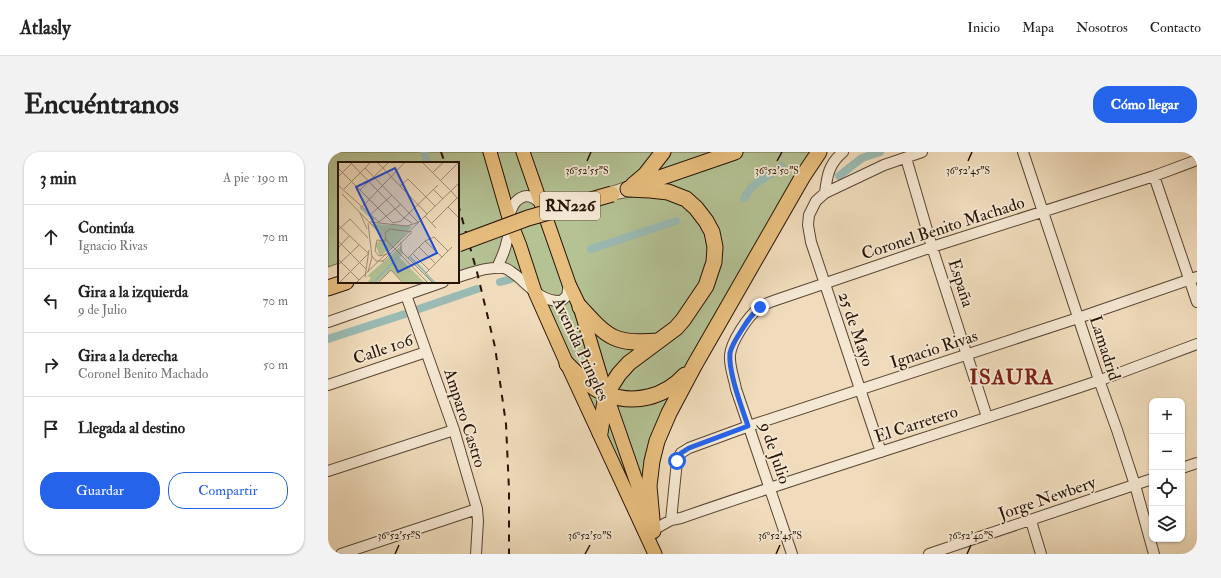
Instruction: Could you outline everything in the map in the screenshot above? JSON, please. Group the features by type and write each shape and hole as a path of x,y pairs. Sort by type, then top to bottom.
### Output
{"highway":[{"path":"628,189 645,175 663,152"},
{"name":"RN226","path":"459,244 528,218 628,189 735,152"},
{"path":"650,533 649,486 652,461 657,441 669,413 694,366 803,176 819,152"},
{"path":"600,433 606,394 619,374 629,363 676,328 683,320 706,286 714,262 715,247 712,232 696,208 686,199 668,192 628,189"},
{"path":"328,288 343,283"},
{"path":"580,308 600,329 611,337 624,341 658,341"},
{"path":"567,364 581,378 606,394 633,400 648,398 668,390 681,380 694,366"}],"main road":[{"name":"Avenida Pringles","path":"490,152 509,218 535,292 600,433 661,554"},
{"name":"Avenida Pringles","path":"523,152 543,205 569,284 580,308 656,554"}],"street":[{"path":"824,193 827,174 832,164 843,152"},
{"path":"824,193 884,165 922,152"},
{"name":"Lamadrid","path":"1023,152 1135,485 1154,554"},
{"name":"España","path":"906,158 932,247 988,417"},
{"name":"Coronel Benito Machado","path":"730,361 730,353 733,344 752,314 760,307 776,300 932,247 1154,176 1197,160"},
{"path":"1154,176 1193,278 1197,302"},
{"name":"25 de Mayo","path":"824,193 816,201 808,215 811,242 881,452"},
{"path":"497,268 506,247 509,231 509,218 516,202 521,197 532,196 543,205"},
{"path":"459,277 497,268 509,270 535,292 554,301 561,301 567,296 569,284"},
{"name":"Ignacio Rivas","path":"671,520 677,461 681,453 689,448 748,426 1078,318 1193,278"},
{"path":"328,322 440,283"},
{"name":"Amparo Castro","path":"406,296 454,430 477,509 478,521 476,554"},
{"name":"El Carretero","path":"650,533 671,520 681,518 770,487 1099,380 1197,344"},
{"name":"Calle 106","path":"328,385 426,352"},
{"name":"9 de Julio","path":"730,361 736,389 792,554"},
{"path":"328,471 454,430"},
{"path":"1185,467 1197,463"},
{"name":"Jorge Newbery","path":"929,554 1031,521 1149,480"},
{"path":"341,554 477,509"},
{"path":"1031,521 1041,554"}],"green space":[{"path":"328,152 483,152 505,225 506,236 495,266 459,274 459,162 338,162 338,263 328,267"},
{"path":"495,152 519,152 534,195 510,206"},
{"path":"529,152 660,152 639,177 603,189 606,201 650,194 686,203 706,224 711,265 689,306 657,337 617,336 581,301"},
{"path":"669,152 725,152 647,179"},
{"path":"745,152 813,152 688,369 649,396 611,393 615,385 703,296 712,221 648,186"},
{"path":"530,199 537,207 565,291 556,299 541,290 514,218 515,211 521,201"},
{"path":"512,239 528,283 502,264"},
{"path":"570,298 600,387 570,360 545,302"},
{"path":"585,318 646,345 607,387"},
{"path":"577,378 603,395 598,424"},
{"path":"682,381 648,499 610,397 632,403"},
{"path":"607,409 649,527 608,443 604,423"}],"waterway":[{"path":"424,152 427,162"},
{"path":"839,176 862,158 880,152"},
{"path":"744,198 752,187 782,166"},
{"path":"591,249 676,221"},
{"path":"500,282 511,279"},
{"path":"416,310 477,289"},
{"path":"328,339 405,314"}],"railway":[{"path":"441,152 445,162"},
{"path":"459,208 477,272 495,347 506,424 509,490 509,554"}],"district":[{"name":"ISAURA","path":"1012,377"}],"route":[{"path":"677,461 681,453 689,448 748,426 736,389 730,361 730,353 733,344 752,314 760,307"}]}
